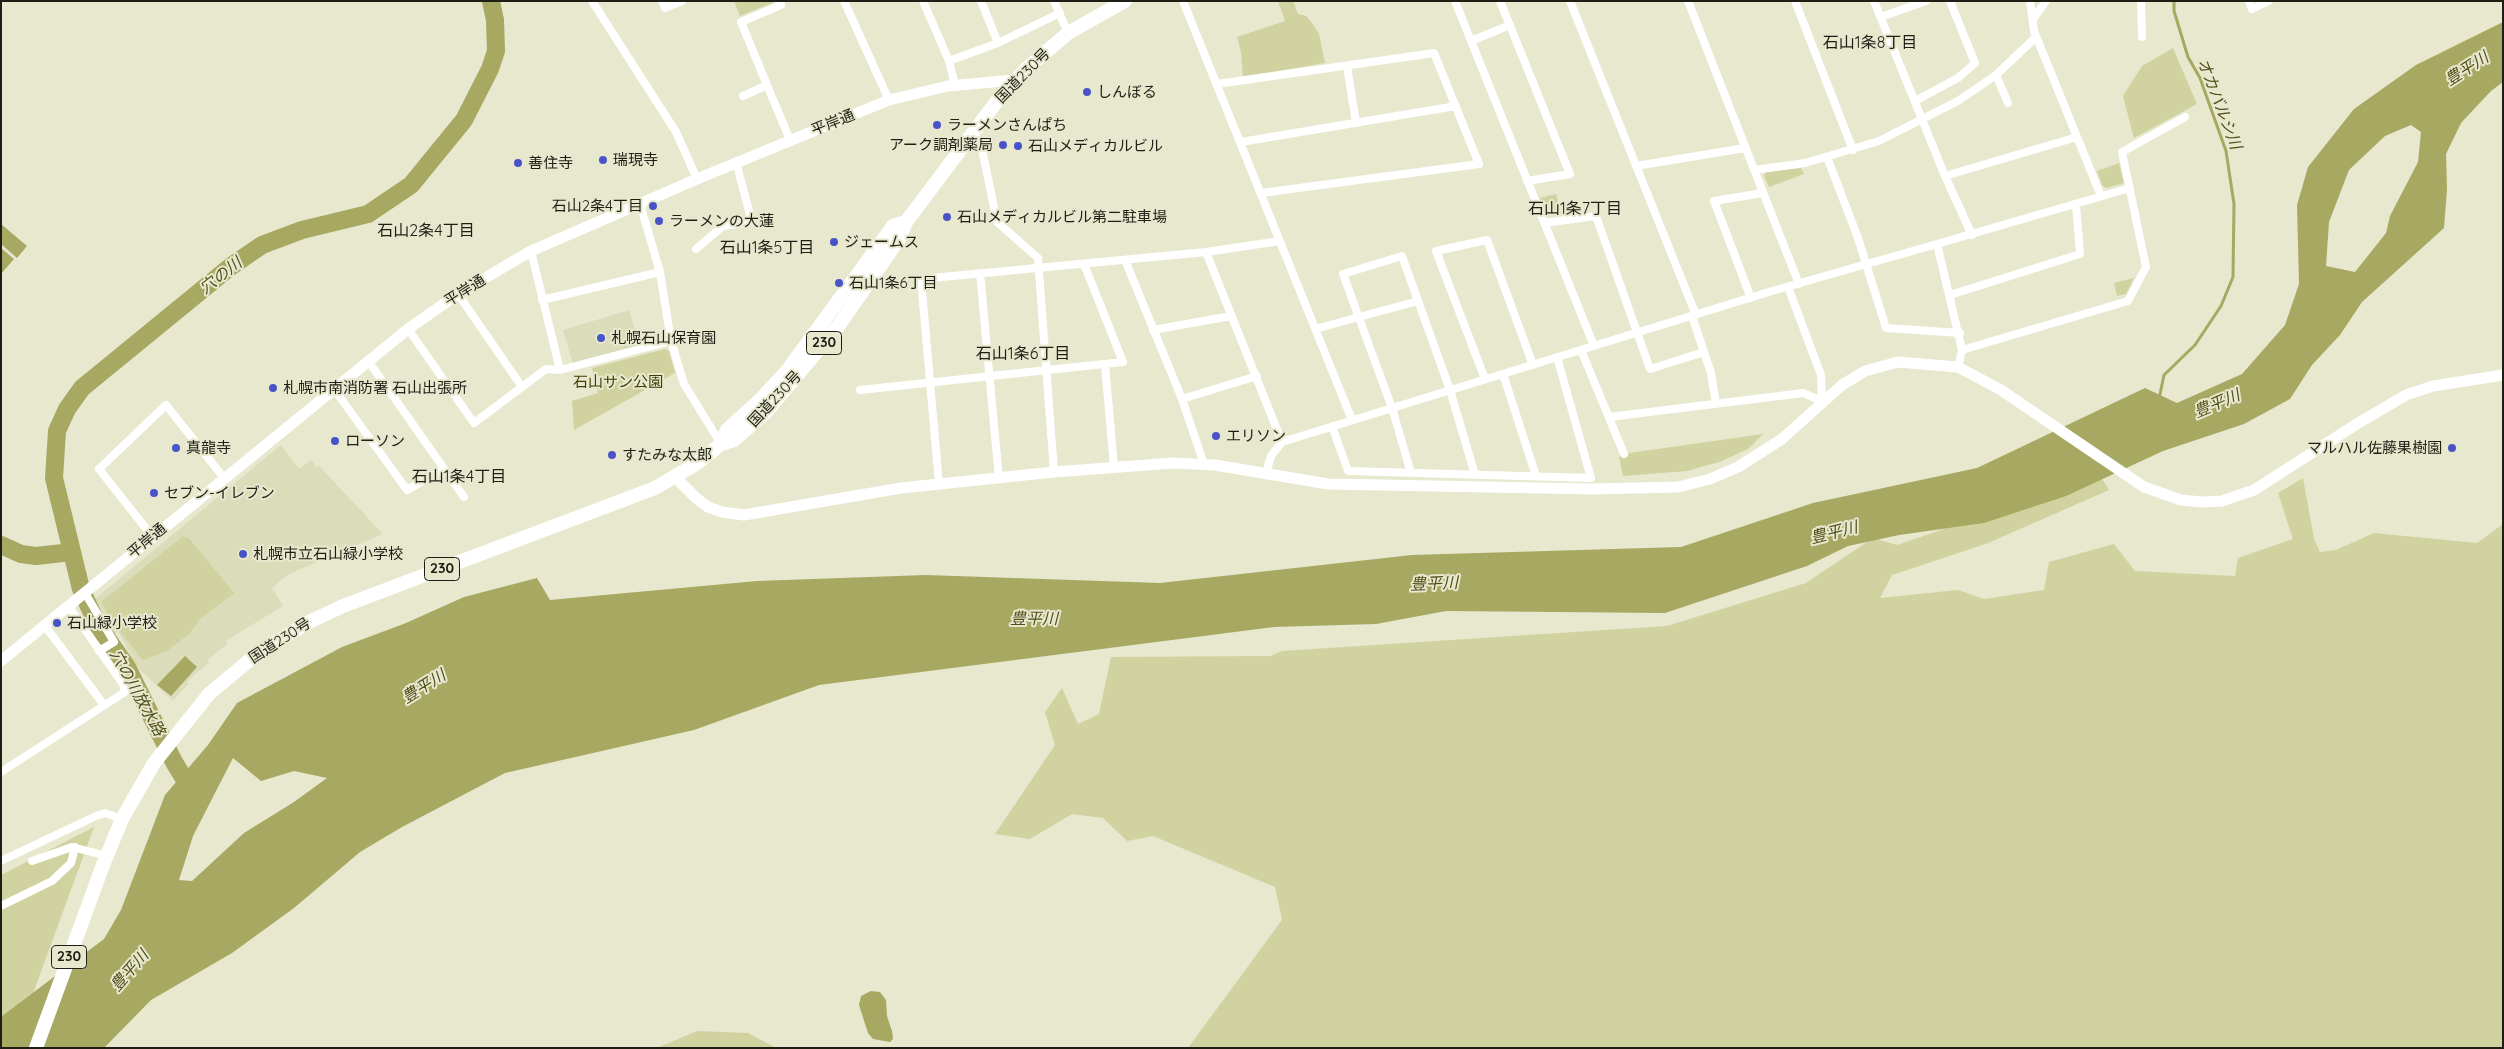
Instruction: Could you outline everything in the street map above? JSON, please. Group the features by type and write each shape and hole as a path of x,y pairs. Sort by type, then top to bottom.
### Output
{"highway":[{"name":"国道230号","path":"36,1048 122,819 154,763 209,694 258,652 309,622 343,606 655,488 696,464 721,444 734,440 768,411 839,325 899,240 906,222 970,136 1015,80 1068,33 1125,1"}],"street":[{"path":"592,1 676,132 697,179"},
{"path":"662,1 665,8 682,1"},
{"path":"779,1 781,5 741,22 790,140"},
{"path":"844,1 889,100"},
{"path":"923,1 949,61 956,85"},
{"path":"981,1 998,42"},
{"path":"1054,1 1068,33"},
{"path":"1183,1 1352,420"},
{"path":"1455,1 1594,346"},
{"path":"1500,1 1570,174 1528,181"},
{"path":"1570,1 1694,315 1711,373 1716,404"},
{"path":"1688,1 1799,284"},
{"path":"1795,1 1854,150"},
{"path":"1874,1 1944,176 1972,235"},
{"path":"1881,17 1926,1"},
{"path":"1915,101 1958,78 1975,63 1950,1"},
{"path":"2030,1 2036,37 2101,196"},
{"path":"2034,18 2046,1"},
{"path":"2142,1 2142,38"},
{"path":"2249,1 2252,8 2269,1"},
{"path":"949,61 998,42 1060,14"},
{"path":"1471,41 1510,26"},
{"path":"1754,170 1804,163 1854,150 1879,141 1958,101 1996,75 2036,37"},
{"path":"1217,84 1434,53 1479,164 1261,193"},
{"path":"1347,66 1356,123"},
{"path":"1996,75 2008,103"},
{"name":"平岸通","path":"1,662 72,605 152,536 408,329 458,294 531,251 736,162 889,100 956,85 1015,80"},
{"path":"743,96 767,85"},
{"path":"1241,142 1456,106"},
{"path":"1962,350 2128,302 2146,268 2122,152 2185,117"},
{"path":"970,136 982,150 997,222 1038,258 1054,472"},
{"path":"1944,176 2077,137"},
{"path":"1636,166 1745,148"},
{"path":"1827,157 1867,265 1886,328 1960,334"},
{"path":"696,249 723,226 752,222 736,162"},
{"path":"1266,473 1272,456 1282,442 1694,315 2130,188"},
{"path":"1751,298 1714,201 1763,193"},
{"path":"640,204 660,272 671,341 684,384 721,444"},
{"path":"1950,295 2080,254 2076,204"},
{"path":"1544,223 1596,216 1650,369 1704,352"},
{"path":"1485,379 1436,251 1487,240 1533,365"},
{"path":"939,484 921,279 1206,252 1280,241"},
{"path":"1937,244 1960,334 1962,350 1958,367"},
{"path":"531,251 560,370"},
{"path":"1206,252 1282,442"},
{"path":"1411,473 1392,408 1343,274 1402,256 1450,390 1475,475"},
{"path":"1125,260 1182,399 1204,464"},
{"path":"860,390 1123,362 1084,264"},
{"path":"542,300 660,272"},
{"path":"980,273 999,479"},
{"path":"1788,287 1821,375 1822,401"},
{"path":"458,294 522,387"},
{"path":"1316,329 1418,301"},
{"path":"1153,330 1231,316"},
{"path":"408,329 474,423 546,369 560,370 671,341"},
{"path":"1581,350 1624,454"},
{"path":"1332,426 1348,471 1592,478 1557,357"},
{"path":"369,362 464,497"},
{"path":"674,476 708,507 722,512 744,515 831,499 939,484 1054,472 1173,463 1204,464 1328,484 1584,489 1678,487 1710,478 1738,467 1782,440 1822,401 1842,385 1865,371 1898,362 1958,367 2001,390 2136,482 2181,500 2222,501 2254,490 2355,425 2406,396 2433,386 2503,375"},
{"path":"1105,365 1114,468"},
{"path":"1503,374 1536,476"},
{"path":"1182,399 1257,376"},
{"path":"334,389 407,490 444,469"},
{"path":"1609,417 1803,393 1822,401"},
{"path":"152,536 99,469 166,405 224,478"},
{"path":"88,590 114,642 99,651"},
{"path":"1,772 125,692 123,684 99,651 72,605"},
{"path":"45,626 104,705"},
{"path":"1,861 96,816 105,813 122,819"},
{"path":"32,861 75,848 105,861"},
{"path":"1,906 52,881 71,863 75,848"}],"shaded area":[{"name":"札幌石山保育園","path":"629,310 640,346 573,365 563,330"},
{"name":"札幌市立石山緑小学校","path":"281,445 299,469 311,460 317,468 319,466 383,534 289,574 272,588 283,606 227,640 227,644 187,682 188,684 173,701 137,667 118,631 115,634 95,599"}],"green space":[{"path":"734,1 773,1 774,2 740,16"},
{"path":"1278,1 1293,1 1298,14 1306,16 1312,23 1319,34 1325,63 1243,77 1241,52 1237,37 1285,21"},
{"path":"2173,48 2197,104 2134,138 2123,96 2142,66"},
{"path":"2119,163 2124,183 2106,188 2102,185 2097,171"},
{"path":"1801,168 1804,174 1769,187 1764,176 1766,172"},
{"path":"1556,194 1561,214 1547,215 1540,198"},
{"path":"2134,278 2126,294 2117,296 2114,283"},
{"name":"石山サン公園","path":"665,349 669,351 675,373 574,430 572,401 598,393 592,368"},
{"path":"1763,434 1748,449 1719,462 1687,471 1623,476 1619,457 1629,453"},
{"path":"2100,476 2109,490 1988,543 1892,575 1880,598 1958,590 1984,599 2044,590 2049,562 2114,544 2135,571 2235,576 2238,558 2293,539 2278,493 2303,478 2314,539 2320,552 2336,550 2374,533 2477,543 2503,524 2503,1048 1188,1048 1282,920 1275,887 1153,836 1127,841 1103,818 1072,814 1030,839 995,834 1055,745 1045,712 1062,688 1078,724 1099,714 1111,657 1270,656 1282,651 1667,626 1806,583 1873,538 1897,545"},
{"path":"183,536 188,537 234,593 200,619 190,633 167,651 143,660 114,624 101,602"},
{"path":"94,827 13,1048 1,1048 1,875"},
{"path":"697,1031 748,1033 776,1048 657,1048"}],"water":[{"name":"豊平川","path":"2503,22 2503,82 2491,91 2461,123 2446,154 2447,189 2444,228 2362,302 2340,335 2312,365 2290,399 2244,424 2163,451 2066,496 1984,523 1899,535 1848,546 1807,566 1665,613 1446,611 1376,624 1274,627 819,685 694,730 505,773 402,827 360,852 294,908 232,953 151,1000 104,1048 1,1048 1,1017 104,939 121,910 165,795 208,745 237,703 342,647 406,623 464,597 537,578 550,600 757,581 926,575 1160,583 1412,555 1681,547 1813,503 1977,468 2145,388 2177,403 2242,374 2285,325 2299,284 2297,205 2308,167 2354,109 2416,65","holes":["2411,125 2421,132 2418,162 2390,216 2386,233 2355,272 2326,266 2329,222 2349,170 2385,136","233,758 261,781 294,771 327,778 294,802 244,833 192,881 179,880 193,836"]},
{"path":"1,224 27,246 17,258 1,244"},
{"path":"1,248 14,259 1,274"},
{"path":"185,656 197,667 171,696 157,685"},
{"path":"871,991 880,992 886,1000 887,1016 893,1039 890,1042 873,1039 868,1033 859,1005 861,996"}],"waterway":[{"name":"穴の川","path":"194,795 174,762 127,667 97,624 81,589 54,478 57,431 67,409 82,388 230,267 262,245 302,230 368,214 411,185 464,120 490,69 496,51 495,20 491,1"},
{"name":"オカバルシ川","path":"2159,399 2164,375 2195,345 2221,306 2233,277 2234,204 2226,151 2200,78 2188,57 2174,11 2174,1"},
{"name":"穴の川","path":"1,545 21,554 36,556 72,552"}],"place":[{"name":"しんぼる","path":"1087,92"},
{"name":"ラーメンさんぱち","path":"937,125"},
{"name":"アーク調剤薬局","path":"1003,145"},
{"name":"石山メディカルビル","path":"1018,146"},
{"name":"瑞現寺","path":"603,160"},
{"name":"善住寺","path":"518,163"},
{"name":"石山2条4丁目","path":"653,206"},
{"name":"石山メディカルビル第二駐車場","path":"947,217"},
{"name":"ラーメンの大蓮","path":"659,221"},
{"name":"ジェームス","path":"834,242"},
{"name":"石山1条6丁目","path":"839,283"},
{"name":"札幌石山保育園","path":"601,338"},
{"name":"札幌市南消防署 石山出張所","path":"273,388"},
{"name":"エリソン","path":"1216,436"},
{"name":"ローソン","path":"335,441"},
{"name":"真龍寺","path":"176,448"},
{"name":"マルハル佐藤果樹園","path":"2452,448"},
{"name":"すたみな太郎","path":"612,455"},
{"name":"セブン-イレブン","path":"154,493"},
{"name":"札幌市立石山緑小学校","path":"243,554"},
{"name":"石山緑小学校","path":"57,623"}],"district":[{"name":"石山1条8丁目","path":"1870,43"},
{"name":"石山1条7丁目","path":"1575,209"},
{"name":"石山2条4丁目","path":"426,231"},
{"name":"石山1条5丁目","path":"767,248"},
{"name":"石山1条6丁目","path":"1023,354"},
{"name":"石山1条4丁目","path":"459,477"}],"water label":[{"name":"穴の川放水路","path":"137,693"}]}
